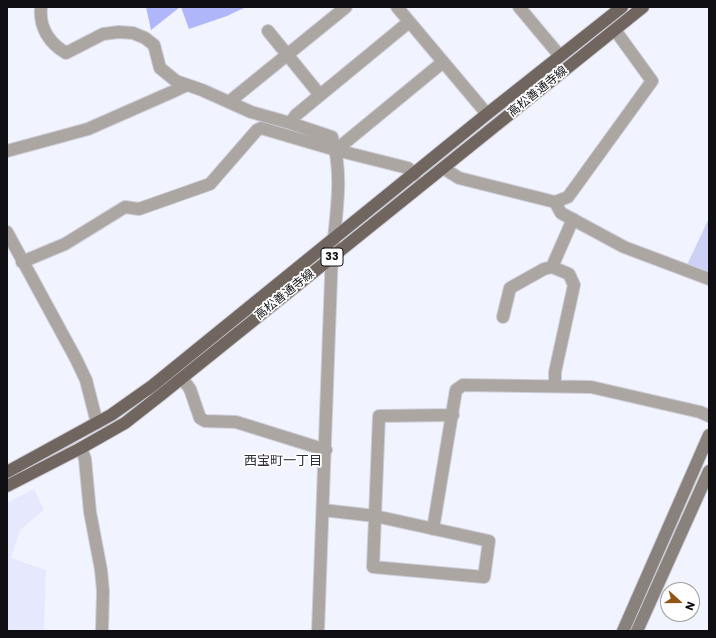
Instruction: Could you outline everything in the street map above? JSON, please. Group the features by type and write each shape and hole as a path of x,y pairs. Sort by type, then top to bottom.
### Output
{"main road":[{"name":"高松善通寺線","path":"7,472 111,415 152,386 414,175 487,114 622,7"},
{"name":"高松善通寺線","path":"7,486 81,448 125,423 643,7"}],"street":[{"path":"41,7 42,28 49,40 57,48 66,53 103,34 119,32 133,33 145,38 154,46 160,68 176,81 202,90 251,112 332,136 336,150 338,188 332,258 326,450 318,631"},
{"path":"229,102 346,7"},
{"path":"397,7 487,114"},
{"path":"519,7 560,56"},
{"path":"290,123 296,115 409,22"},
{"path":"443,168 459,178 555,202 568,197 652,81 615,30"},
{"path":"268,31 320,95"},
{"path":"336,150 443,62"},
{"path":"7,151 88,129 186,85"},
{"path":"22,262 65,244 125,207 139,209 210,184 257,130 261,128 336,150 408,168 414,175"},
{"path":"555,202 561,213 624,247 709,279"},
{"path":"552,267 573,219"},
{"path":"7,232 86,380 97,423"},
{"path":"503,317 510,288 544,268 552,267 569,274 574,284 555,372 555,386"},
{"path":"182,378 190,389 200,418 204,421 236,422 326,450"},
{"path":"433,529 456,390 462,384 591,387 700,412 709,416"},
{"path":"323,510 375,516 489,541 484,577 373,567 375,516 379,416 453,415"},
{"path":"623,631 709,435"},
{"path":"81,448 85,459 90,512 101,570 103,591 102,631"},
{"path":"637,631 709,471"}],"shaded area":[{"path":"146,7 180,7 151,30"},
{"path":"181,7 246,7 227,16 189,29"},
{"path":"709,218 709,276 686,267"},
{"path":"34,489 44,510 20,530 11,558 46,570 44,631 7,631 7,503"}],"district":[{"name":"西宝町一丁目","path":"283,462"}]}
